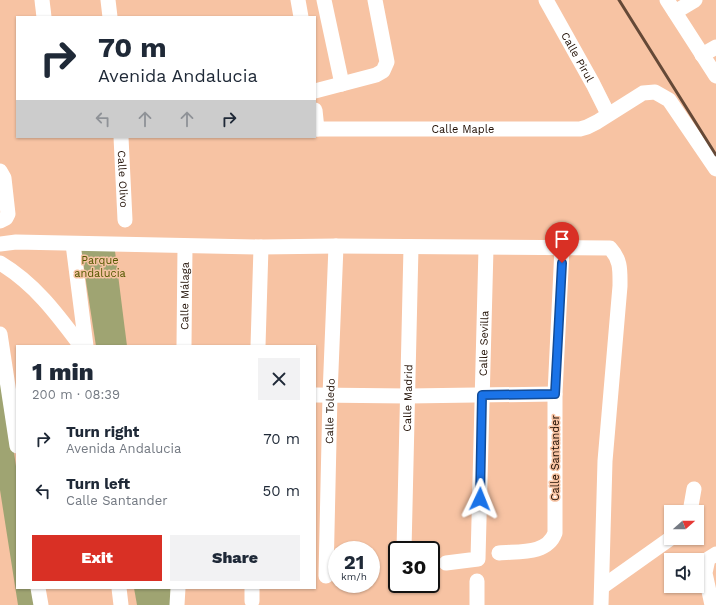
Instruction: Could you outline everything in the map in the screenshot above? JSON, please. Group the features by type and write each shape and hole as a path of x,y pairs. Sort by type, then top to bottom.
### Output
{"street":[{"path":"42,0 44,16"},
{"path":"108,0 110,16"},
{"path":"298,0 301,16"},
{"path":"324,0 342,84"},
{"path":"316,91 376,75 383,70 387,62 374,0"},
{"name":"Calle Pirul","path":"546,0 608,114"},
{"path":"694,0 671,6 716,76"},
{"path":"702,55 716,46"},
{"name":"Calle Maple","path":"316,129 580,129 587,127 643,93 655,92 668,100 716,169"},
{"name":"Calle Olivo","path":"121,138 125,220"},
{"path":"0,171 4,178 8,214 6,218 0,221"},
{"path":"0,244 16,242 262,248 336,246 610,248 616,255 619,262 620,271 605,461 601,605"},
{"path":"73,244 86,345"},
{"name":"Calle Málaga","path":"184,345 185,246"},
{"name":"Calle Toledo","path":"326,576 330,395 336,246"},
{"name":"Calle Madrid","path":"404,541 411,247"},
{"path":"258,345 262,248"},
{"name":"Calle Sevilla","path":"446,563 478,558 486,248"},
{"name":"Calle Santander","path":"500,553 534,550 540,548 550,541 555,533 555,394 562,248"},
{"path":"0,263 20,277 46,300 80,345"},
{"path":"0,334 16,439"},
{"path":"316,395 408,396 555,394"},
{"path":"691,505 694,489"},
{"path":"602,587 664,543"},
{"path":"712,605 705,573 708,559 716,554"},
{"path":"477,581 477,605"},
{"path":"38,589 41,605"},
{"path":"119,589 121,605"},
{"path":"177,605 178,589"}],"green space":[{"name":"Parque andalucia","path":"81,249 115,251 127,345 96,345"},
{"path":"0,357 16,466 16,589 34,589 36,605 18,605 0,490"},
{"path":"134,589 172,589 171,605 137,605"}],"railway":[{"path":"619,0 716,155"}],"route":[{"path":"480,499 482,395 555,394 562,263"}]}
